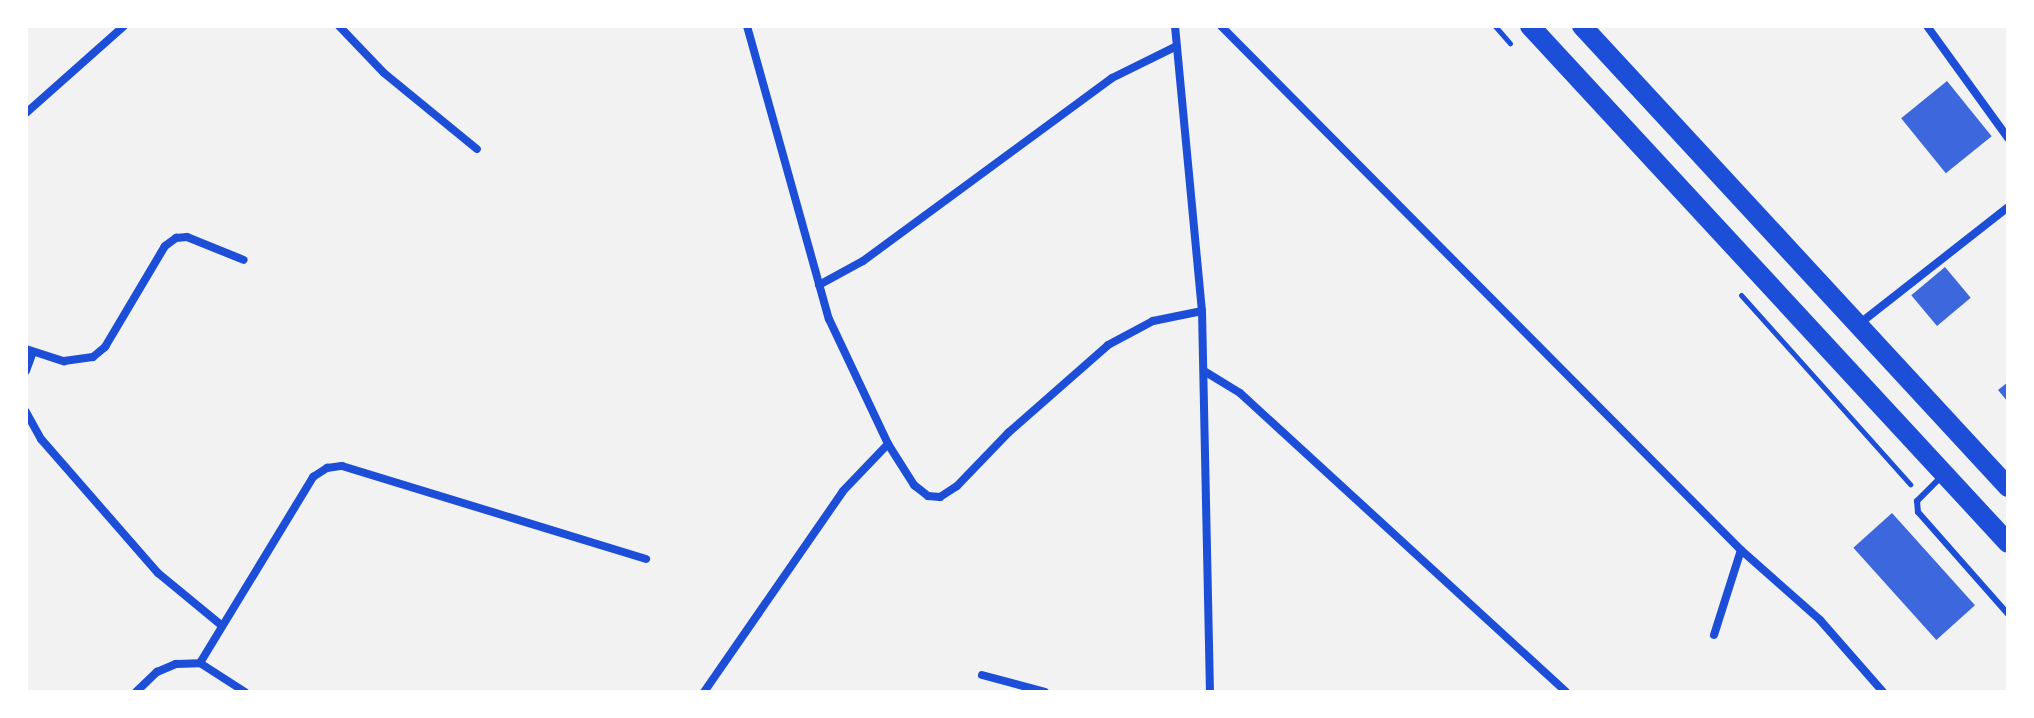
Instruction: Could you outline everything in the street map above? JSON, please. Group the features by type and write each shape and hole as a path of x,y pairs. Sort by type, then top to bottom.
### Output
{"main road":[{"path":"1530,26 2008,543"},
{"path":"1582,26 2008,487"}],"street":[{"path":"26,113 124,26"},
{"path":"339,26 384,73 477,149"},
{"path":"747,26 819,285 839,342 888,444 914,485 928,496 940,497 1108,345 1153,321 1202,311"},
{"path":"1175,26 1202,311 1214,669 1210,692"},
{"path":"1221,26 1741,550 1809,609 1883,692"},
{"path":"1927,26 2008,138"},
{"path":"819,285 863,261 1112,78 1177,46"},
{"path":"1859,324 2008,207"},
{"path":"26,371 29,350 64,361 93,357 105,347 165,246 176,238 187,237 244,260"},
{"path":"1204,371 1240,393 1566,692"},
{"path":"26,412 41,439 158,573 221,625"},
{"path":"704,692 843,491 888,444"},
{"path":"200,663 313,477 327,468 342,466 646,559"},
{"path":"1714,635 1741,550"},
{"path":"136,692 157,672 176,664 200,663 245,692"},
{"path":"982,675 1045,692"}],"lane":[{"path":"1944,474 1921,497 1918,512 1927,527 2008,614"}],"path":[{"path":"1495,26 1516,49"},
{"path":"1739,292 1921,497"}],"building":[{"path":"1947,81 1992,136 1946,173 1901,118"},
{"path":"1945,267 1971,298 1937,326 1911,295"},
{"path":"2008,382 2008,402 1998,390"},
{"path":"1892,513 1975,605 1936,640 1853,548"}]}
